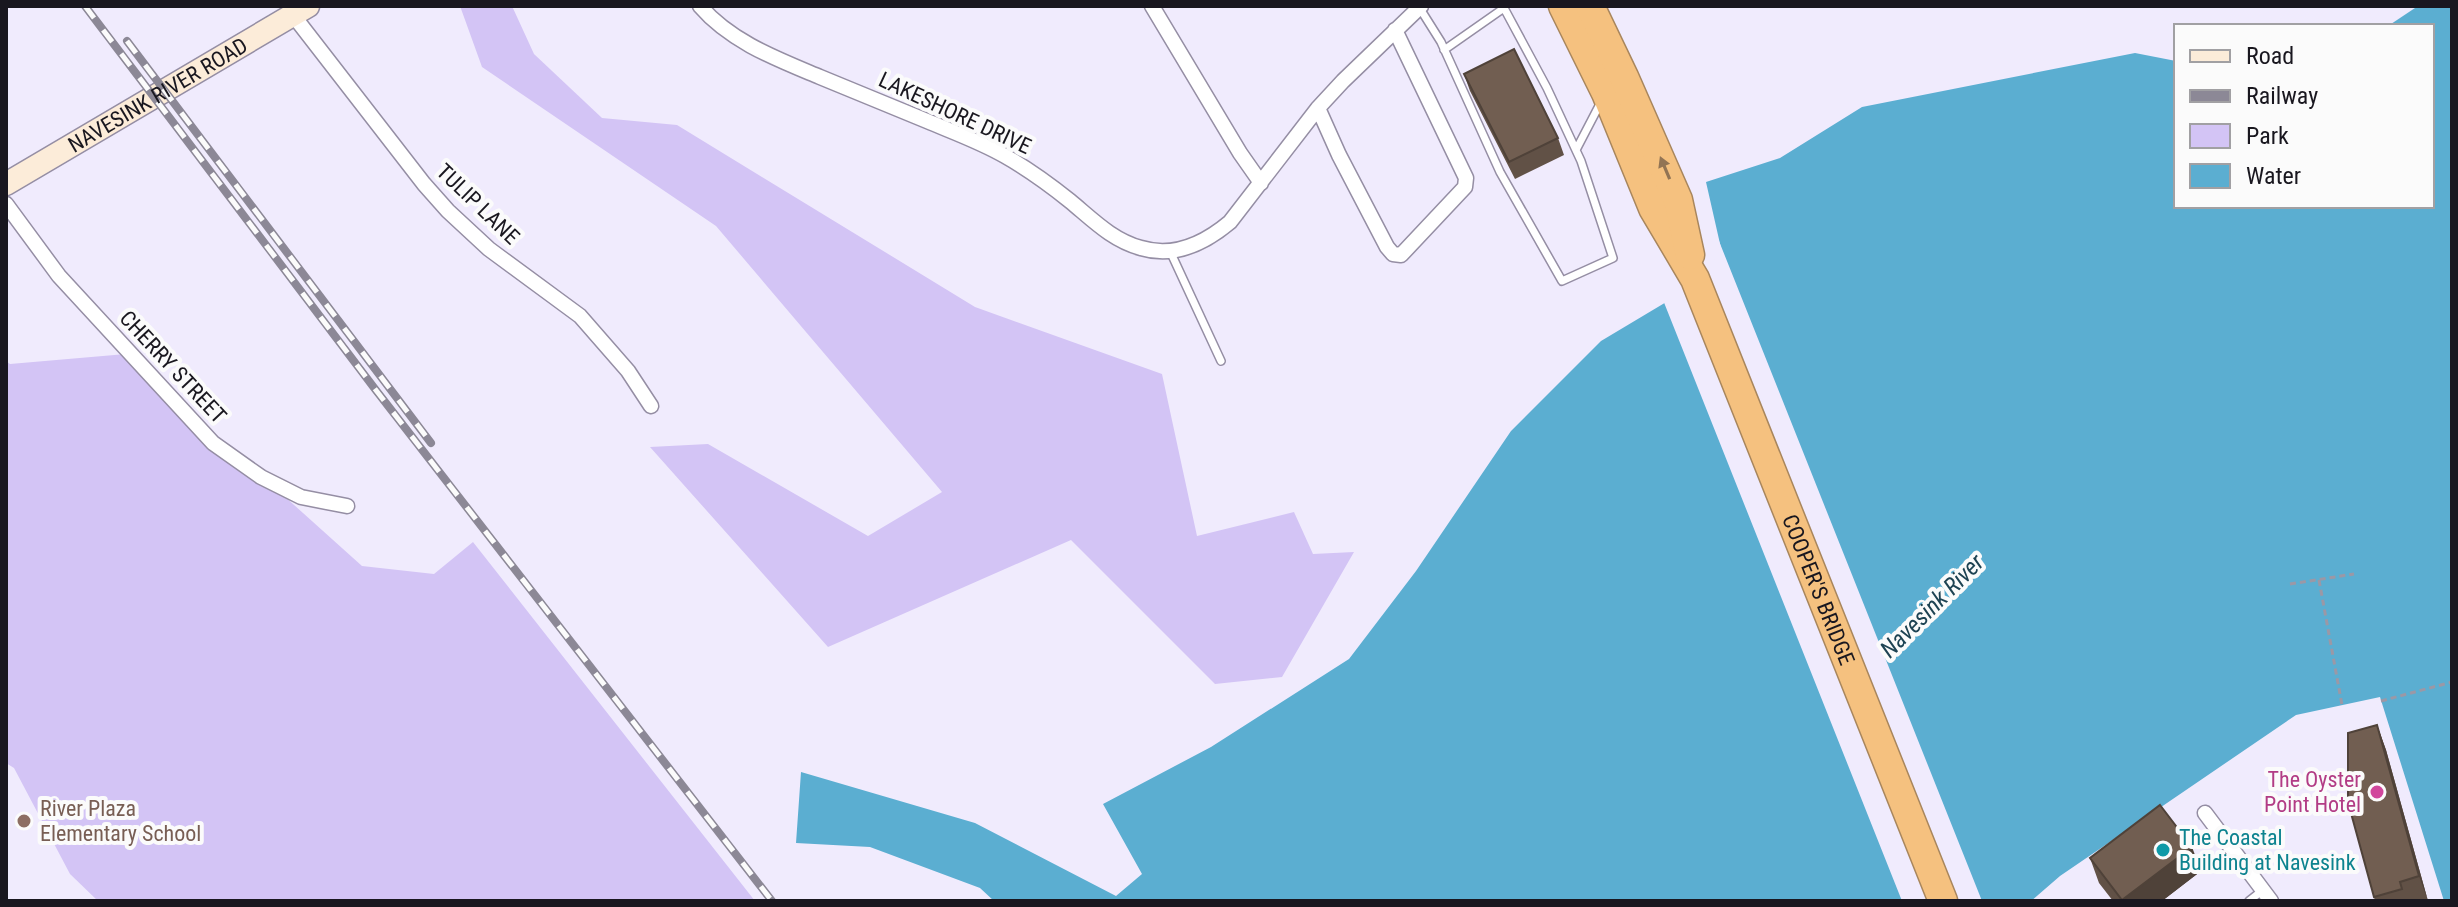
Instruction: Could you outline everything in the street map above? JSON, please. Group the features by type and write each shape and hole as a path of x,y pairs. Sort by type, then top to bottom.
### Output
{"highway":[{"path":"1563,6 1606,93 1653,208 1695,279"},
{"path":"1590,6 1678,200 1695,279"},
{"name":"COOPER'S BRIDGE","path":"1695,279 1943,901"}],"main road":[{"name":"NAVESINK RIVER ROAD","path":"6,184 300,11"}],"street":[{"name":"LAKESHORE DRIVE","path":"700,6 723,28 770,56 1004,155 1047,183 1116,238 1141,248 1170,251 1198,244 1230,222 1318,108 1420,7"},
{"path":"1152,6 1261,183"},
{"name":"TULIP LANE","path":"300,11 424,184 489,249 580,316 628,371 651,406"},
{"path":"1318,108 1387,247 1393,254 1401,255 1465,187 1466,178 1395,30"},
{"name":"CHERRY STREET","path":"6,204 59,276 213,443 261,477 301,497 347,506"},
{"path":"2205,813 2267,896"}],"lane":[{"path":"1420,7 1444,50 1500,172 1562,281 1613,258 1576,150 1504,8 1444,50"},
{"path":"1576,150 1606,93"},
{"path":"1170,251 1221,361"},
{"path":"2249,901 2267,896"}],"path":[{"path":"2290,584 2354,574"},
{"path":"2319,580 2342,705"},
{"path":"2381,701 2452,682"}],"green space":[{"path":"460,6 512,6 534,54 602,118 677,125 975,307 1162,374 1197,536 1294,512 1313,554 1354,552 1282,677 1215,684 1071,540 828,647 650,447 708,444 868,536 942,492 716,226 482,67"},
{"path":"126,354 362,566 434,574 473,542 755,901 98,901 70,874 14,768 6,763 6,361 10,364"}],"water":[{"name":"Navesink River","path":"2418,6 2452,6 2452,901 2444,901 2380,697 2296,715 2060,876 2031,901 994,901 980,888 870,847 796,843 801,772 975,823 1116,896 1142,874 1103,804 1211,747 1349,659 1416,571 1511,431 1601,341 1678,295 1723,257 1706,182 1780,158 1862,107 2135,53 2174,61 2174,208 2434,208 2434,24 2391,24"}],"pier":[{"path":"1715,231 1982,901 1902,901 1663,300 1719,255"}],"building":[{"path":"1514,49 1558,138 1509,162 1464,74"},
{"name":"The Oyster Point Hotel","path":"2377,725 2419,876 2400,882 2402,889 2374,897 2348,802 2348,733"},
{"path":"2160,805 2192,847 2122,900 2090,858"}],"railway":[{"path":"85,6 375,389 772,901"},
{"path":"127,41 431,443"}],"place":[{"name":"The Oyster Point Hotel","path":"2377,792"},
{"name":"River Plaza Elementary School","path":"24,821"},
{"name":"The Coastal Building at Navesink","path":"2163,850"}]}
